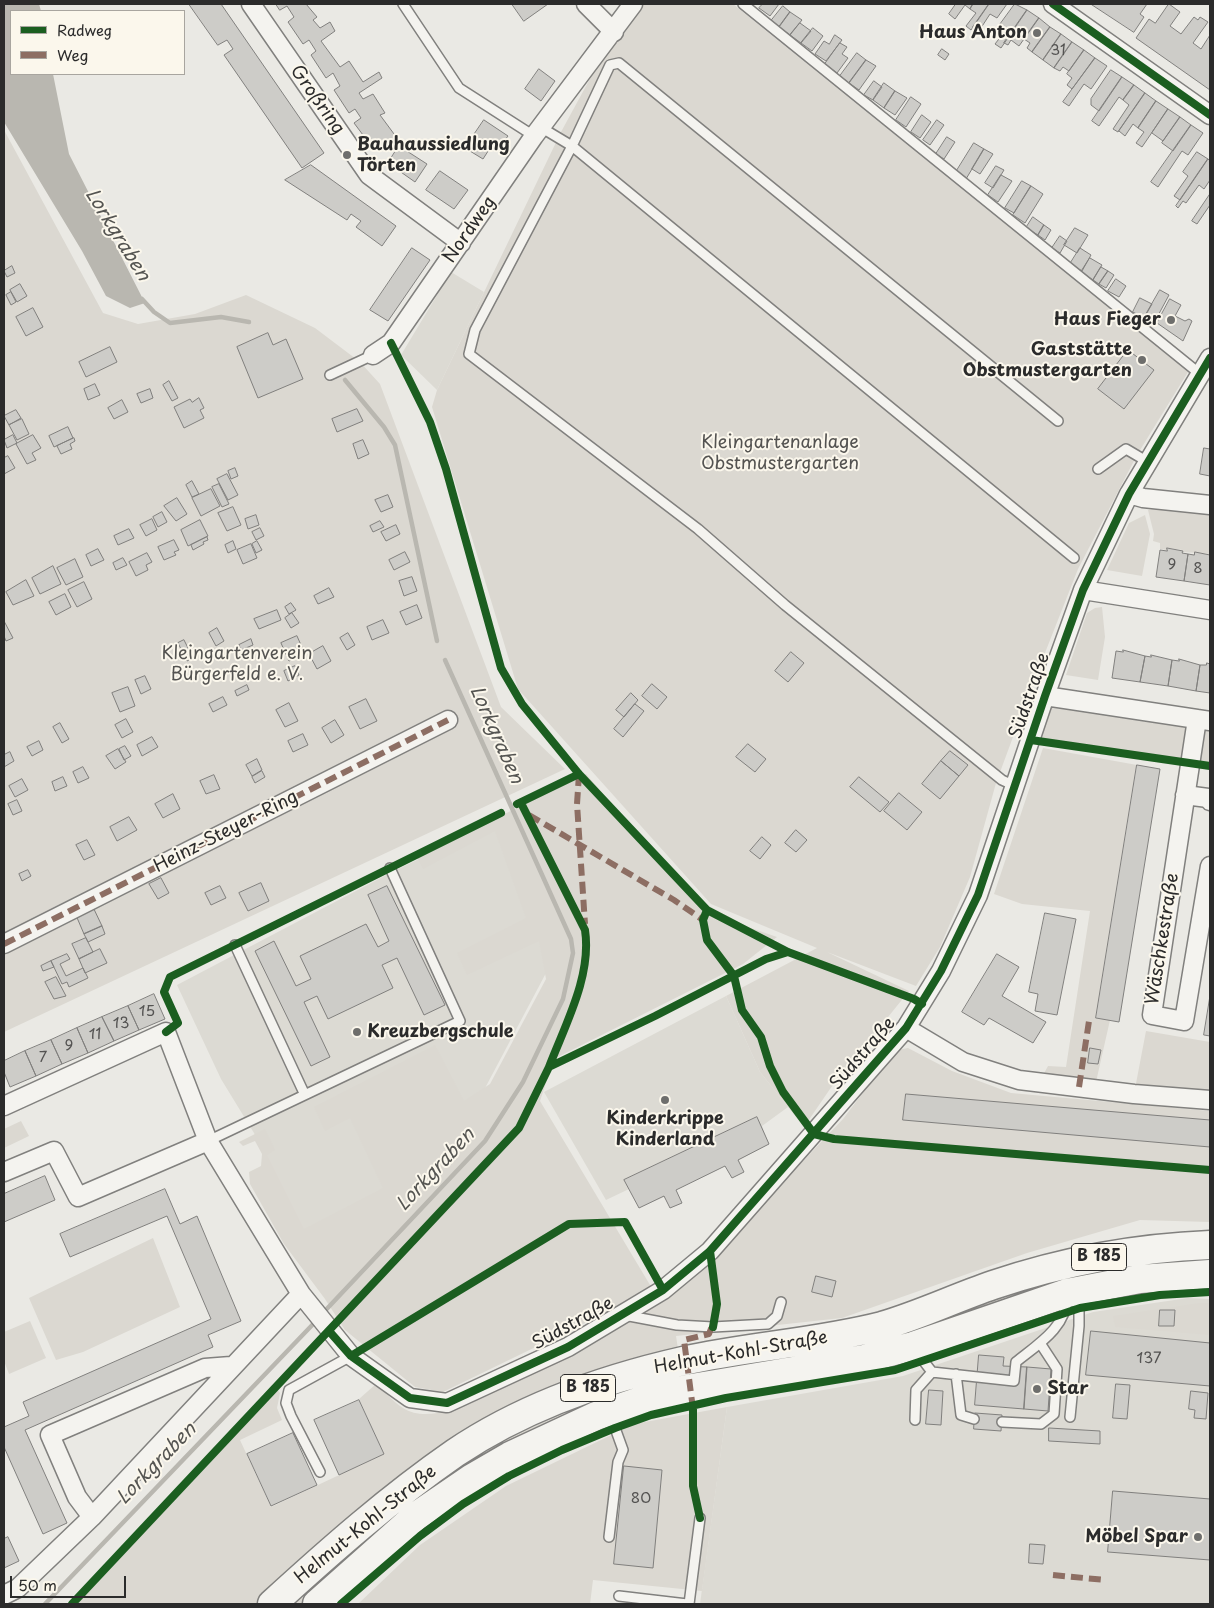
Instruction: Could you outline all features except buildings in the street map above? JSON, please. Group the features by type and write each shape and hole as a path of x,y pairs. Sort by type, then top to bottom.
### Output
{"main road":[{"name":"Helmut-Kohl-Straße","path":"317,1604 416,1516 472,1478 526,1448 609,1412 649,1398 692,1388 821,1368 908,1333 990,1286 1074,1262 1144,1249 1210,1245"},
{"name":"Helmut-Kohl-Straße","path":"272,1604 318,1562 398,1495 457,1452 534,1410 585,1389 660,1366 687,1360 848,1334 908,1333 1073,1292 1140,1279 1210,1274"}],"street":[{"name":"Großring","path":"251,4 369,174 461,243"},
{"path":"586,4 614,32"},
{"name":"Nordweg","path":"373,355 391,343 538,132 633,4"},
{"path":"1053,4 1210,115"},
{"name":"Südstraße","path":"4,1106 166,1032 208,1141 301,1294 350,1356 410,1398 447,1403 568,1347 663,1290 710,1251 906,1028 941,971 978,895 1045,696 1084,590 1129,494 1210,358"},
{"path":"1129,494 1144,498 1210,505"},
{"path":"1084,590 1210,610"},
{"path":"1045,696 1204,720"},
{"name":"Heinz-Steyer-Ring","path":"4,944 448,720"},
{"name":"Wäschkestraße","path":"1204,720 1186,796 1152,1014 1184,1020 1210,866"},
{"path":"1186,796 1208,798 1210,801"},
{"path":"906,1028 963,1062 1018,1080 1134,1094 1210,1100"},
{"path":"4,1172 54,1151 78,1197 208,1141"},
{"path":"4,1595 18,1588 92,1517 231,1366 301,1294"},
{"path":"92,1517 77,1497 50,1435 205,1368 231,1366"}],"lane":[{"path":"404,4 459,88 538,132 572,146 1074,558"},
{"path":"743,4 1200,374"},
{"path":"1015,786 1002,780 862,668 785,605 698,529 469,354 475,330 572,146 610,65 620,62 1058,421"},
{"path":"330,375 373,355"},
{"path":"1098,469 1126,449 1148,462"},
{"path":"208,1141 304,1093 460,1021 390,868"},
{"path":"235,945 304,1093"},
{"path":"932,1372 1014,1381 1016,1362 1057,1327 1073,1292"},
{"path":"1070,1418 1079,1326 1073,1292"},
{"path":"622,1314 676,1325 712,1327 768,1324 777,1316 781,1302"},
{"path":"908,1333 932,1372"},
{"path":"1002,1422 1041,1424 1054,1414 1057,1369 1040,1343"},
{"path":"320,1472 286,1403 289,1390 350,1356"},
{"path":"915,1420 916,1390 932,1372"},
{"path":"956,1374 961,1416 974,1420"},
{"path":"609,1412 623,1450 618,1462 609,1537"},
{"path":"619,1596 688,1604 700,1518"}],"shaded area":[{"path":"4,4 39,4 41,10 10,10 10,75 53,75 69,154 145,303 130,308 106,296 82,251 4,122"},
{"path":"451,272 484,292 437,390 401,355"},
{"name":"Kreuzbergschule","path":"496,822 542,939 546,973 475,1107 327,1285 254,1133 221,1079 177,985 392,872"},
{"name":"Kinderkrippe Kinderland","path":"726,996 760,1072 788,1107 762,1126 769,1144 739,1160 744,1172 732,1178 725,1166 676,1190 682,1203 670,1208 664,1197 639,1208 629,1189 606,1200 544,1092"},
{"path":"1188,1298 1210,1299 1210,1604 700,1604 727,1407 903,1376 1093,1312"}],"green space":[{"name":"Kleingartenanlage Obstmustergarten","path":"641,4 733,4 1188,372 1137,455 1078,569 996,783 970,877 940,947 916,986 827,952 909,991 830,1089 804,1127 760,1072 726,996 817,948 711,904 518,689 432,407 437,390 561,132 598,64"},
{"name":"Kleingartenverein Bürgerfeld e. V.","path":"4,130 103,313 138,324 195,314 246,295 315,328 360,362 380,384 501,707 565,769 4,1032"},
{"path":"1165,507 1210,508 1210,554 1183,552 1183,550 1167,548 1167,550 1160,549 1160,543 1153,541 1154,534 1148,510"},
{"path":"1145,515 1150,534 1142,576 1107,570 1129,523"},
{"path":"1102,607 1105,637 1098,680 1066,675 1087,613 1095,608"},
{"path":"1045,696 1210,721 1210,766 1031,740"},
{"path":"1043,748 1137,765 1096,1018 1110,1020 1096,1082 1042,1077 1048,1066 1066,1067 1090,911 1022,904 994,894"},
{"path":"586,774 694,898 748,927 777,937 743,964 554,1059 540,1101 653,1290 443,1392 415,1387 345,1330 325,1299 284,1244 250,1184 249,1172 261,1166 262,1154 255,1141 243,1146 239,1142 265,1129 275,1150 267,1155 304,1229 383,1188 350,1118 325,1131 314,1107 435,1045 464,1101 490,1084 546,979 539,941 467,975 457,953 526,918 495,831 423,869 417,857"},
{"path":"1146,1031 1210,1042 1210,1100 1134,1094"},
{"path":"908,1048 952,1071 1011,1093 1210,1111 1210,1222 1140,1220 1027,1253 842,1318 676,1336 678,1349 543,1397 261,1604 77,1604 277,1389 280,1393 277,1408 282,1420 240,1440 271,1507 384,1454 359,1399 376,1384 399,1406 411,1412 428,1414 446,1411 471,1403 620,1324 727,1241 843,1119 898,1050"},
{"path":"21,1121 29,1136 4,1148 4,1129"},
{"path":"153,1238 180,1307 83,1352 56,1360 29,1298"},
{"path":"1210,1255 1210,1259 1160,1263 961,1316 1016,1288 1058,1275"},
{"path":"1210,1303 1210,1335 1115,1327 1113,1316"},
{"path":"30,1321 46,1358 9,1374 4,1361 4,1332"},
{"path":"682,1370 684,1382 587,1410 304,1604 286,1604 349,1549 414,1497 482,1450 519,1430 571,1406"},
{"path":"727,1407 702,1591 593,1580 590,1604 358,1604 420,1545 506,1486 634,1424"}],"waterway":[{"name":"Lorkgraben","path":"142,299 154,312 170,323 221,317 249,322"},
{"name":"Lorkgraben","path":"345,380 384,427 395,445 437,641"},
{"name":"Lorkgraben","path":"322,1314 485,1141 523,1082 563,999 573,953 571,939 445,660"},
{"name":"Lorkgraben","path":"45,1604 317,1320"}],"marked path":[{"path":"4,944 448,720"},
{"path":"579,774 577,804 585,924"},
{"path":"529,815 674,900 703,920"},
{"path":"1079,1087 1089,1021"},
{"path":"693,1409 684,1340 709,1334 713,1323"},
{"path":"1053,1575 1105,1580"}],"cycle path":[{"path":"1053,4 1210,115"},
{"path":"391,343 430,422 446,469 501,668 522,704 579,774 707,910 788,952 914,999 922,1004"},
{"path":"329,1331 351,1356 410,1398 447,1403 568,1347 663,1290 710,1251 906,1028 941,971 978,895 1083,590 1129,494 1210,358"},
{"path":"1031,740 1210,766"},
{"path":"517,804 579,774"},
{"path":"521,803 585,930 585,965 581,982 576,1000 549,1067"},
{"path":"166,1032 178,1023 164,992 170,977 501,813"},
{"path":"707,910 703,920 707,940 734,976 742,1010 761,1037 770,1066 783,1092 814,1134 834,1139 1210,1170"},
{"path":"72,1604 519,1128 549,1067 655,1016 766,959 788,952"},
{"path":"351,1356 569,1224 625,1222 663,1290"},
{"path":"710,1251 717,1304 713,1327"},
{"path":"341,1604 420,1536 463,1504 509,1476 562,1450 651,1415 726,1398 895,1370 1080,1308 1160,1295 1210,1292"},
{"path":"693,1407 693,1486 700,1518"}],"place":[{"name":"Haus Anton","path":"1037,33"},
{"name":"Bauhaussiedlung Törten","path":"347,155"},
{"name":"Haus Fieger","path":"1171,320"},
{"name":"Gaststätte Obstmustergarten","path":"1142,360"},
{"name":"Kreuzbergschule","path":"357,1032"},
{"name":"Kinderkrippe Kinderland","path":"665,1100"},
{"name":"Star","path":"1037,1389"},
{"name":"Möbel Spar","path":"1198,1537"}]}
